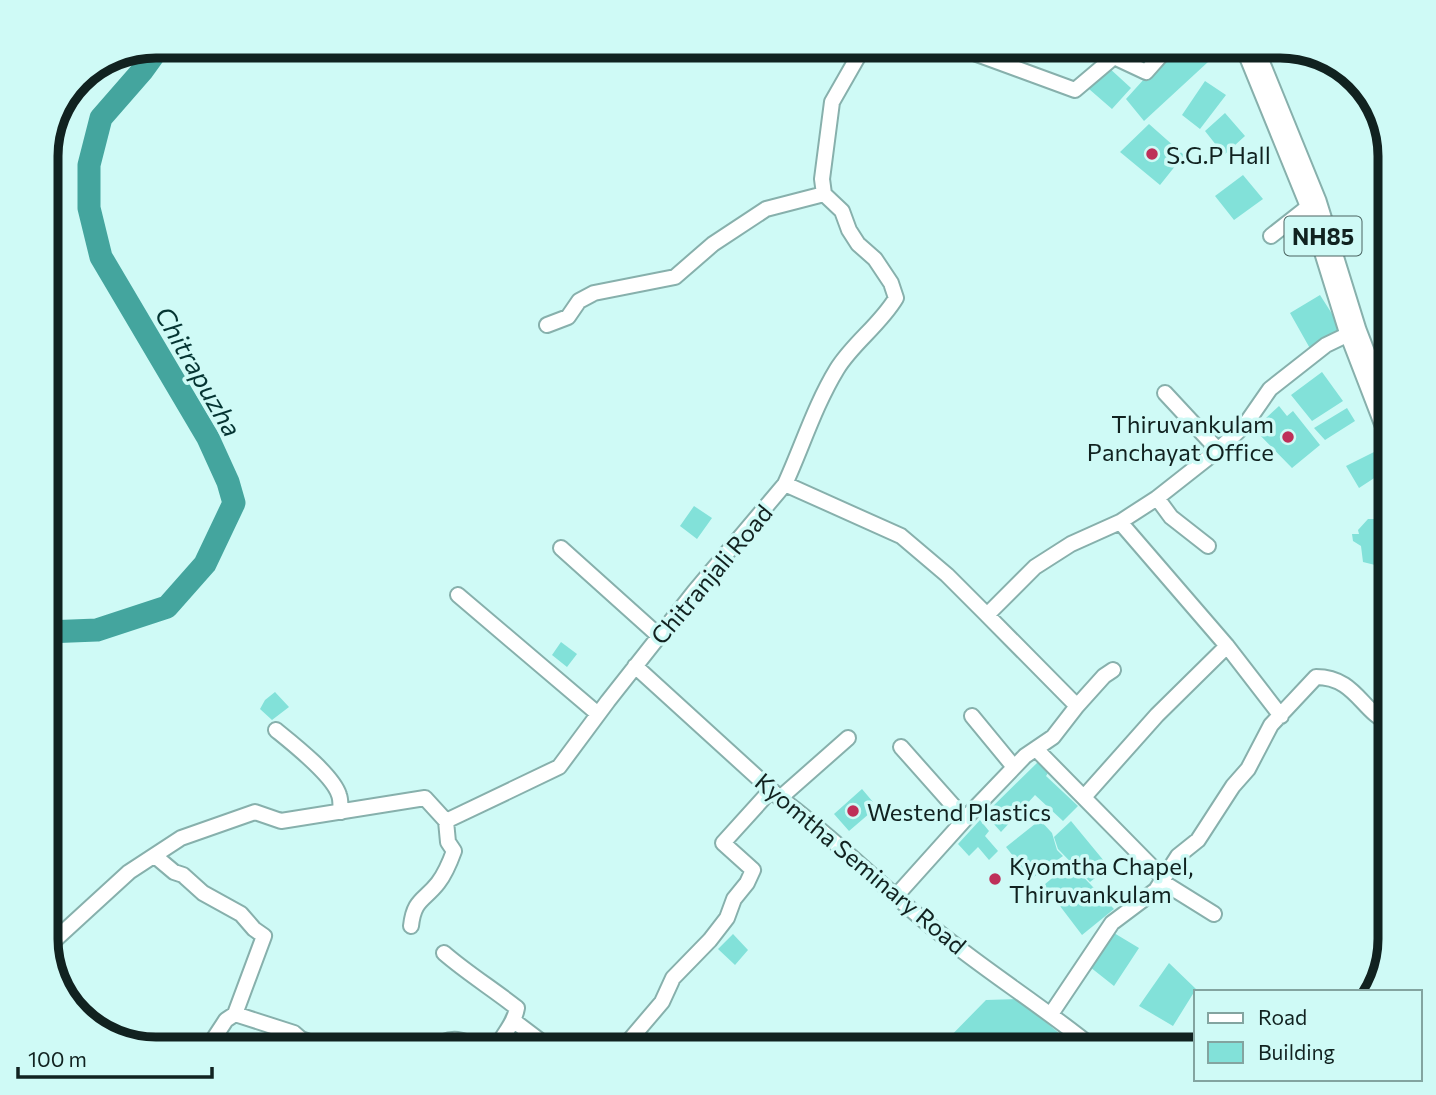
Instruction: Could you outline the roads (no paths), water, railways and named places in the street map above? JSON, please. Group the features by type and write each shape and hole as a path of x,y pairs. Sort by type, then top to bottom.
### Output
{"highway":[{"name":"NH85","path":"1254,58 1313,203 1353,332 1378,395"}],"street":[{"path":"785,484 825,390 838,368 896,298 891,282 875,259 858,244 842,211 824,194 822,179 831,102 856,58"},
{"path":"988,58 1075,90 1113,58"},
{"path":"1116,58 1146,72 1158,58"},
{"path":"547,325 568,317 579,300 594,293 675,277 713,244 766,209 824,194"},
{"path":"1271,236 1313,203"},
{"path":"987,615 1035,567 1071,544 1120,522 1157,498 1245,425 1270,389 1326,345 1353,332"},
{"path":"1165,393 1218,450"},
{"name":"Chitranjali Road","path":"446,821 559,767 635,666 785,484 901,536 947,575 1077,706"},
{"path":"1157,498 1171,517 1208,546"},
{"path":"1120,522 1227,646 1281,716"},
{"path":"561,548 659,636"},
{"path":"458,595 598,714"},
{"path":"1084,797 1157,715 1227,646"},
{"name":"Kyomtha Seminary Road","path":"635,666 776,794 930,925 1080,1037"},
{"path":"896,896 1014,767 1053,737 1077,706 1104,676 1113,670"},
{"path":"1051,1014 1112,923 1156,890 1178,856 1198,839 1233,786 1248,769 1272,725 1316,677 1326,677 1352,689 1378,715"},
{"path":"972,716 1014,767"},
{"path":"276,730 324,774 339,793 341,812"},
{"path":"632,1037 662,1002 673,978 727,918 734,899 747,883 753,870 723,843 776,794 848,738"},
{"path":"901,747 965,819"},
{"path":"1036,749 1162,880 1214,914"},
{"path":"58,937 129,872 181,838 255,811 281,821 425,798 446,821 448,842 454,852 438,884 421,898 412,914 411,926"},
{"path":"155,856 203,893 241,914 264,936 235,1014 226,1020 215,1037"},
{"path":"444,953 468,974 517,1008 514,1021 501,1037"},
{"path":"235,1014 294,1033 299,1037"},
{"path":"514,1021 535,1037"}],"waterway":[{"name":"Chitrapuzha","path":"58,632 97,630 167,607 205,564 234,503 228,482 208,438 101,257 89,208 89,165 101,118 151,59"}],"place":[{"name":"S.G.P Hall","path":"1152,154"},
{"name":"Thiruvankulam Panchayat Office","path":"1288,437"},
{"name":"Westend Plastics","path":"853,811"},
{"name":"Kyomtha Chapel, Thiruvankulam","path":"995,879"}]}
